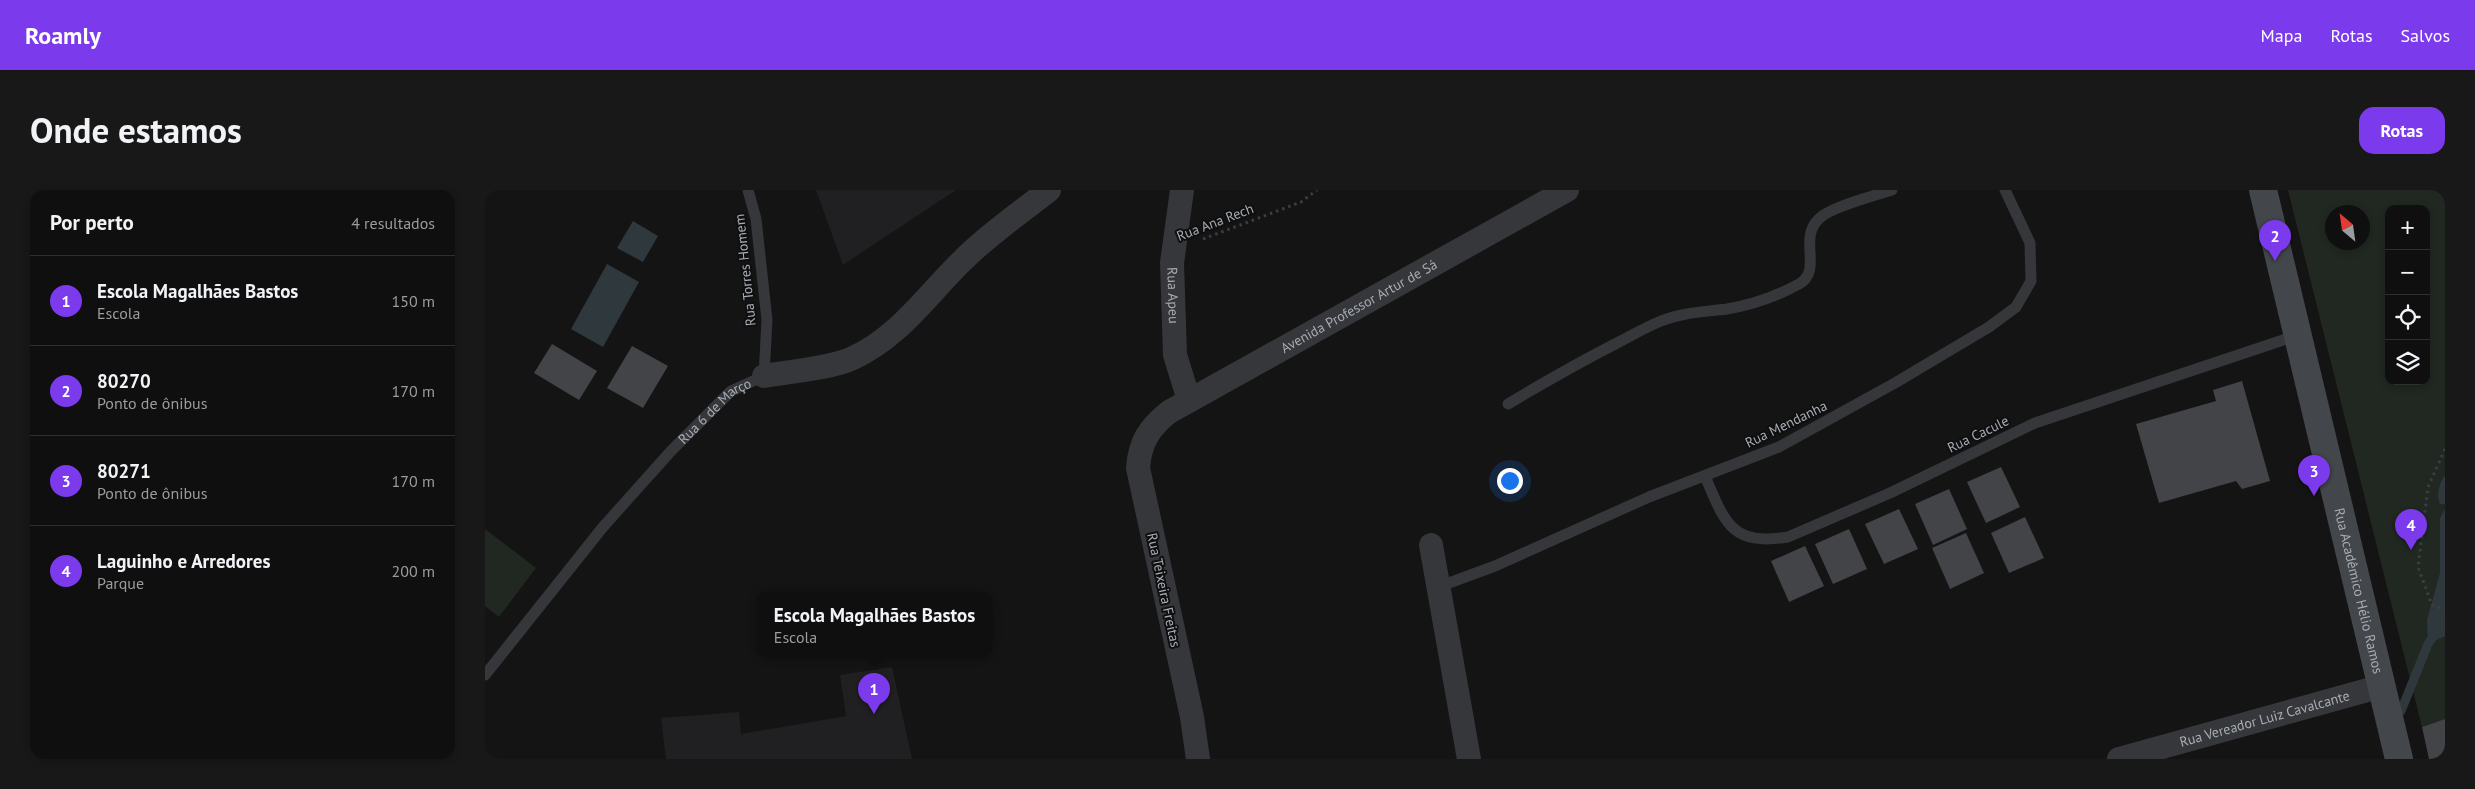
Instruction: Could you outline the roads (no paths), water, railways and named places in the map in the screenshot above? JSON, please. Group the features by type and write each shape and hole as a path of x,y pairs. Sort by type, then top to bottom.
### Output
{"street":[{"name":"Rua 6 de Março","path":"763,376 851,360 879,346 897,331 930,293 965,258 1049,190"},
{"name":"Rua Apeu","path":"1182,190 1172,263 1175,355 1189,400"},
{"name":"Avenida Professor Artur de Sá","path":"1153,424 1189,400 1567,190"},
{"name":"Rua Acadêmico Hélio Ramos","path":"2263,190 2399,759"},
{"name":"Rua Teixeira Freitas","path":"1153,424 1144,437 1139,452 1138,468 1192,717 1198,759"},
{"path":"1431,545 1469,759"},
{"name":"Rua Vereador Luiz Cavalcante","path":"2119,759 2382,686"}],"lane":[{"name":"Rua Torres Homem","path":"748,190 756,219 767,320 763,376"},
{"path":"1507,404 1555,376 1659,321 1680,314 1727,309 1759,301 1801,283 1809,273 1808,236 1821,217 1832,210 1892,190"},
{"name":"Rua Mendanha","path":"1439,587 1495,566 1649,497 1779,447 1989,327 2016,307 2031,281 2030,243 2005,190"},
{"name":"Rua Cacule","path":"1705,476 1721,515 1735,531 1752,539 1770,540 1788,537 1890,493 2035,423 2298,335"},
{"name":"Rua 6 de Março","path":"485,675 603,527 671,451 731,391 763,376"}],"waterway":[{"path":"2401,711 2428,644 2445,619"}],"place":[{"name":"80270","path":"2275,261"},
{"name":"80271","path":"2314,496"},
{"name":"Laguinho e Arredores","path":"2411,550"},
{"name":"Escola Magalhães Bastos","path":"874,714"}]}
